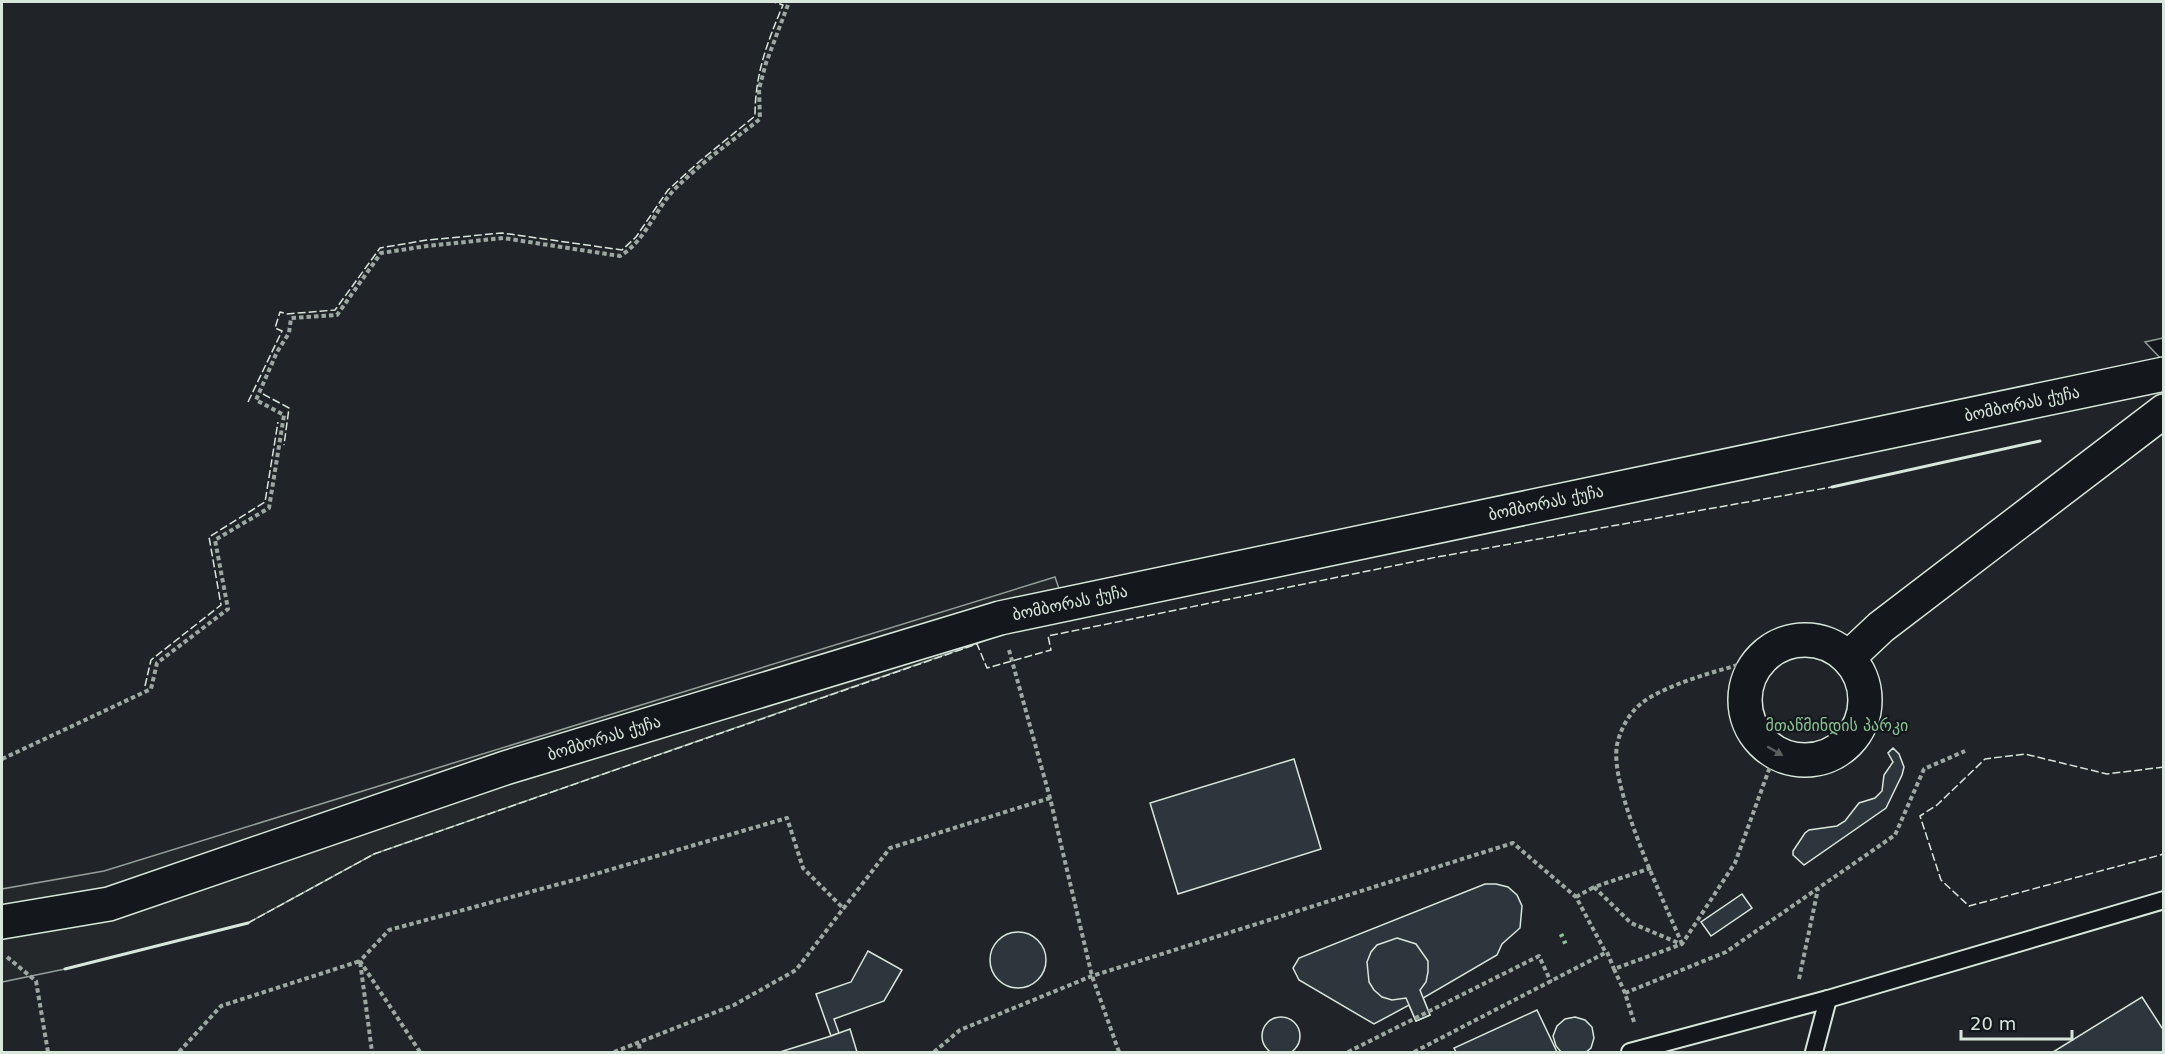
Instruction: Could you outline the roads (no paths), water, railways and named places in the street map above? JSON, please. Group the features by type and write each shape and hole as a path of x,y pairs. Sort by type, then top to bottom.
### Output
{"street":[{"name":"ბომბორას ქუჩა","path":"2,922 109,904 505,768 1000,618 2163,374"},
{"path":"1848,658 1881,627 2163,411"},
{"path":"1796,640 1815,641 1833,646 1848,658 1860,674 1865,692 1865,711 1859,729 1846,745 1831,755 1821,758 1793,760 1775,753 1760,741 1750,726 1745,709 1745,690 1751,673 1761,658 1777,647 1796,640"}],"lane":[{"path":"1636,1051 1828,999 2163,900"},
{"path":"1814,1053 1828,999"}],"park label":[{"name":"მთაწმინდის პარკი","path":"1837,725"}]}
